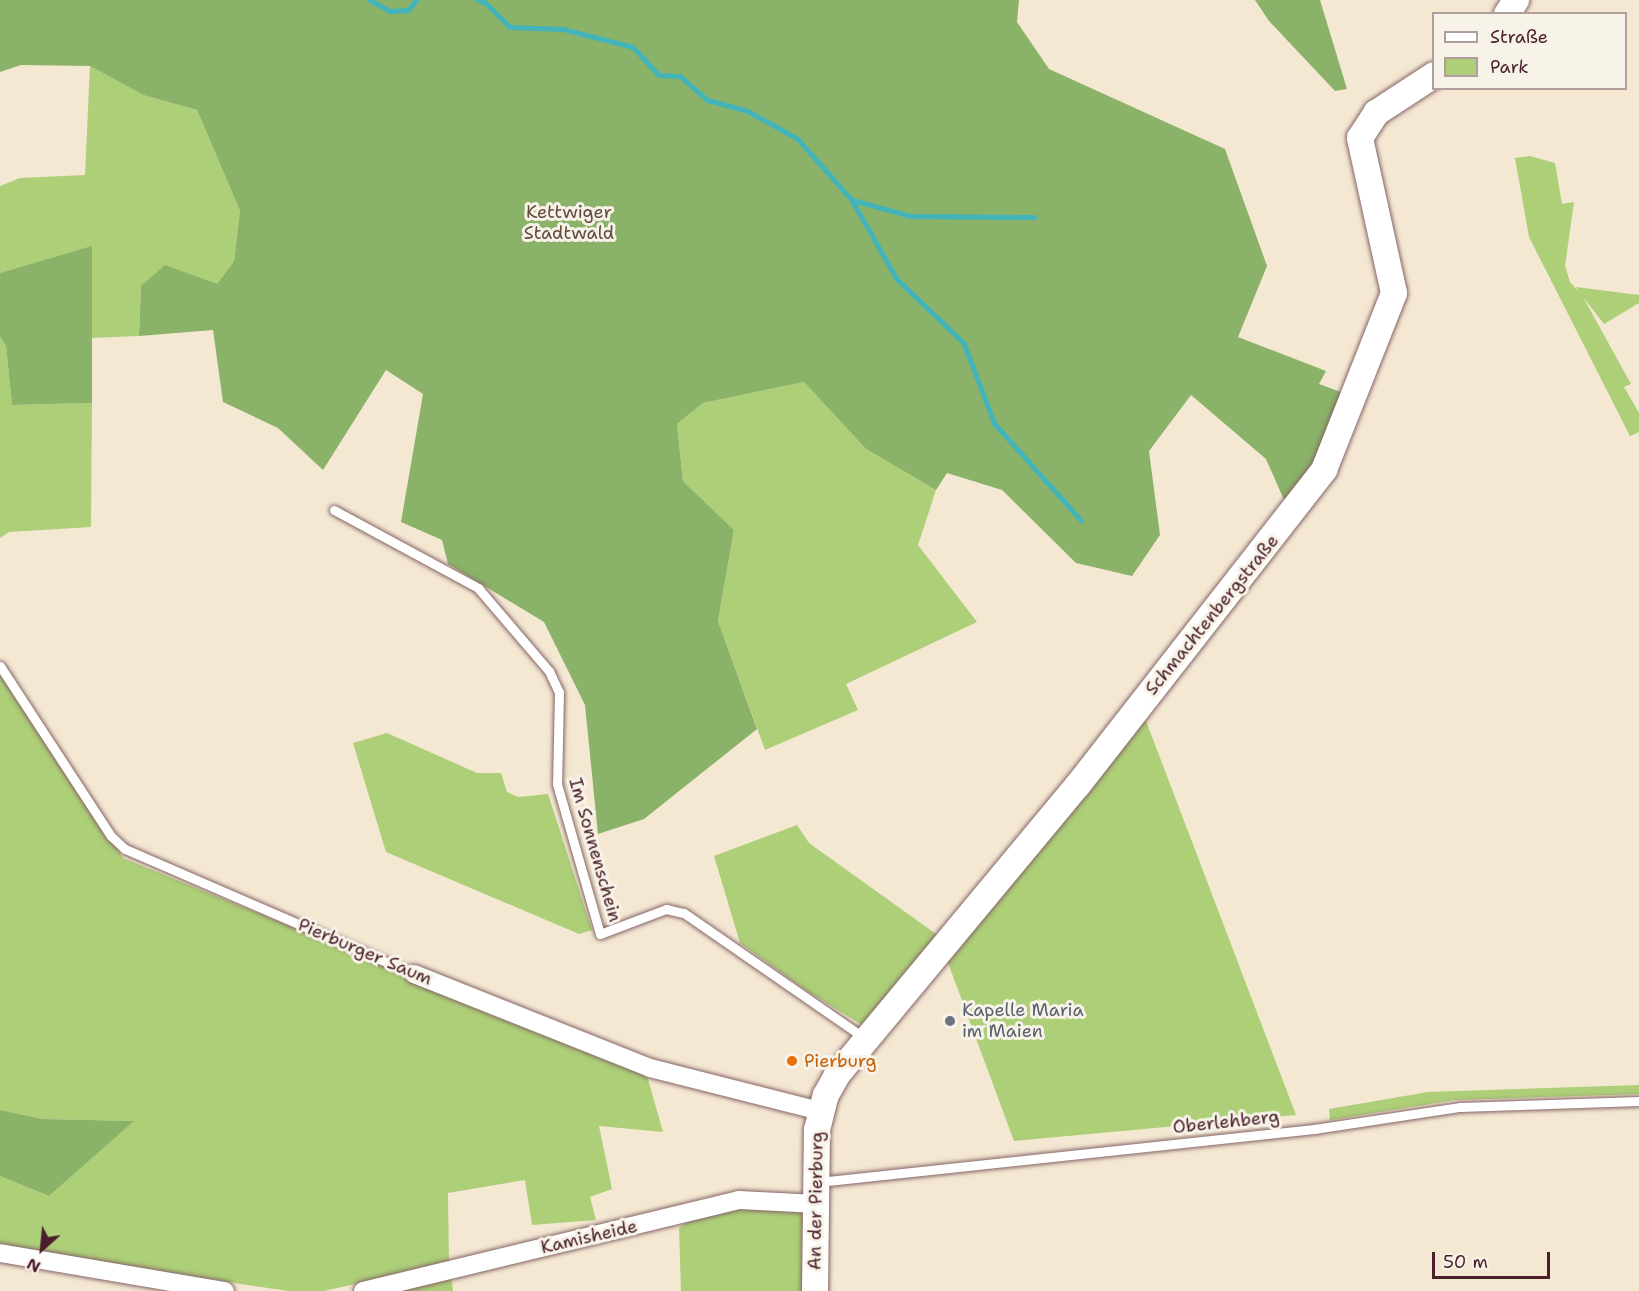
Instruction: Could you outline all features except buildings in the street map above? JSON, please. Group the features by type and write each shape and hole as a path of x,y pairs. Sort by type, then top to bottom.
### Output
{"street":[{"name":"Schmachtenbergstraße","path":"820,1111 837,1075 1078,785 1319,479 1394,293 1360,138 1376,113 1432,76"},
{"name":"Pierburger Saum","path":"414,974 650,1068 820,1111"},
{"name":"An der Pierburg","path":"815,1291 820,1111"},
{"name":"Kamisheide","path":"363,1291 740,1200 816,1193"},
{"path":"0,1253 225,1291"}],"lane":[{"name":"Im Sonnenschein","path":"334,510 478,588 549,671 560,692 557,784 600,934 666,909 684,913 866,1039"},
{"name":"Pierburger Saum","path":"0,666 111,836 124,849 414,974"},
{"name":"Oberlehberg","path":"816,1193 1314,1129 1460,1107 1639,1101"}],"green space":[{"name":"Kettwiger Stadtwald","path":"0,0 1019,0 1017,22 1049,69 1225,149 1267,266 1238,337 1326,371 1319,384 1349,395 1319,469 1288,509 1266,459 1191,395 1149,451 1160,535 1132,576 1076,563 1002,490 947,473 936,490 866,449 804,382 703,403 677,424 683,481 734,530 718,621 757,729 644,819 598,834 585,705 544,622 448,564 442,540 401,522 423,394 386,370 323,470 278,428 223,402 213,330 139,336 141,286 165,265 217,284 234,261 240,211 197,110 143,95 90,66 21,65 0,72"},
{"path":"1255,0 1320,0 1347,89 1335,91 1269,21"},
{"path":"90,66 143,95 197,110 240,211 234,261 217,284 141,286 139,336 91,338 92,247 0,273 0,186 20,178 85,175"},
{"path":"1530,156 1555,163 1562,204 1574,202 1565,266 1570,282 1579,292 1576,287 1639,295 1639,303 1604,324 1583,297 1631,384 1624,387 1639,413 1639,432 1630,436 1529,237 1515,158"},
{"path":"92,246 92,403 12,405 6,346 0,337 0,273"},
{"path":"0,337 6,346 12,405 92,403 91,527 9,532 0,538"},
{"path":"804,382 866,449 936,490 918,545 977,622 846,684 858,710 765,750 718,621 734,530 683,481 677,424 703,403"},
{"path":"0,673 123,858 646,1072 663,1132 599,1126 612,1189 590,1197 596,1220 532,1225 525,1180 448,1193 449,1263 324,1291 288,1291 0,1248 0,1176 49,1196 133,1121 43,1119 0,1110"},
{"path":"1143,713 1296,1115 1014,1141 944,952"},
{"path":"387,733 477,773 501,773 507,792 518,797 548,794 592,930 579,934 386,852 353,743"},
{"path":"797,825 809,843 943,939 867,1028 807,991 740,943 714,856"},
{"path":"1639,1085 1639,1094 1455,1100 1330,1120 1329,1109 1428,1092"},
{"path":"0,1110 43,1119 134,1121 49,1196 0,1176"},
{"path":"747,1204 797,1210 808,1218 808,1291 681,1291 679,1228 692,1219"},
{"path":"451,1274 453,1291 383,1291"}],"waterway":[{"path":"370,0 390,11 408,10 416,0"},
{"path":"478,0 486,3 510,27 563,29 633,47 659,75 680,76 708,100 748,111 798,139 852,200 897,279 964,343 995,424 1081,520"},
{"path":"853,200 911,216 1034,217"}],"place":[{"name":"Kapelle Maria im Maien","path":"950,1021"},
{"name":"Pierburg","path":"792,1061"}]}
